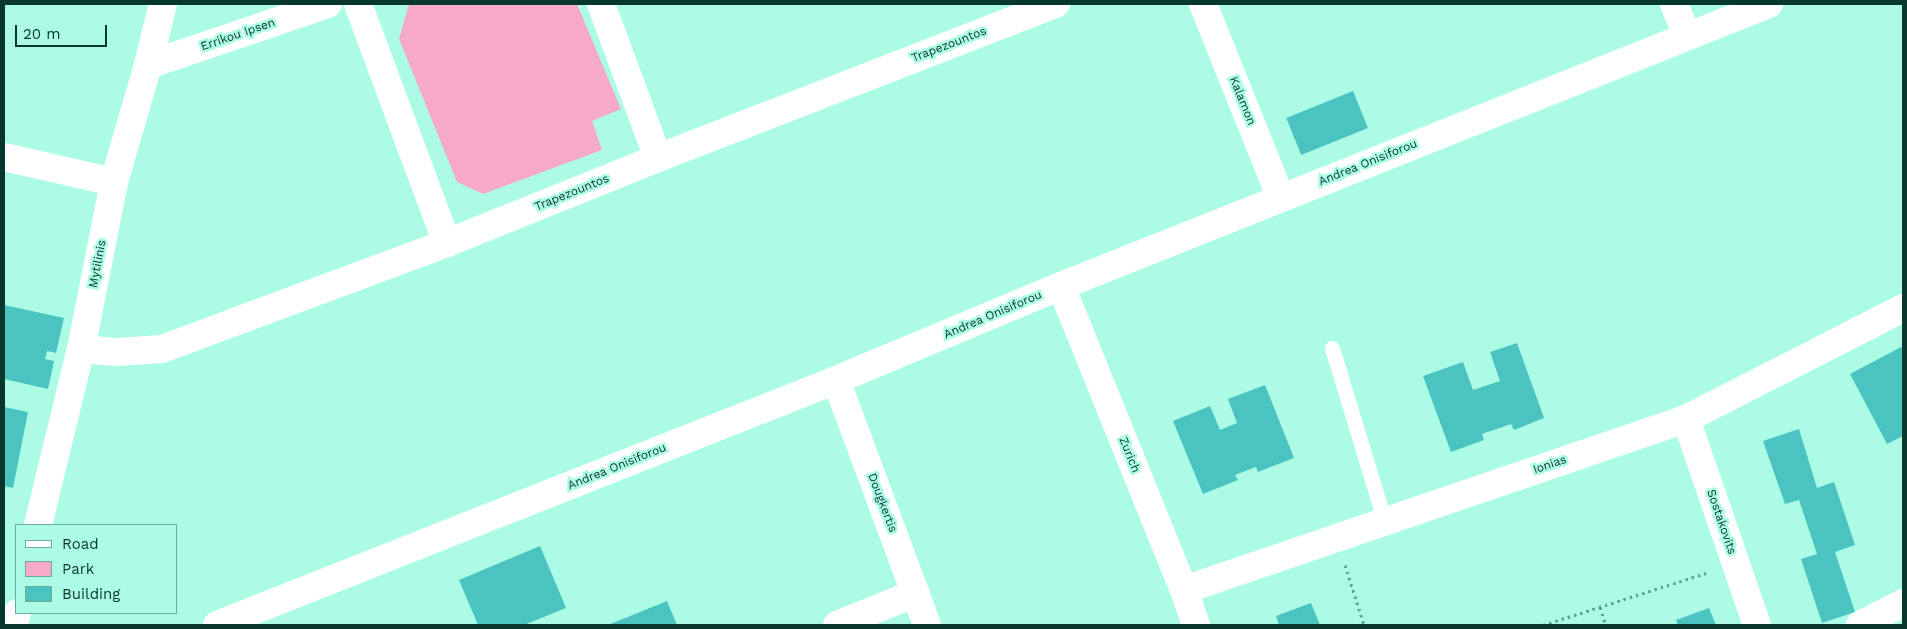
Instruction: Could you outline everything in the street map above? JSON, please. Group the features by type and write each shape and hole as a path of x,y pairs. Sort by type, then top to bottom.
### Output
{"street":[{"name":"Mytilinis","path":"38,524 81,349 114,182 148,65 163,4"},
{"name":"Errikou Ipsen","path":"148,65 328,4"},
{"path":"358,4 447,243"},
{"path":"602,4 658,158"},
{"name":"Trapezountos","path":"81,349 116,352 162,349 447,243 658,158 1056,4"},
{"name":"Kalamon","path":"1203,4 1281,198"},
{"path":"1674,4 1687,36"},
{"name":"Andrea Onisiforou","path":"217,625 836,380 1061,286 1769,4"},
{"path":"4,157 114,182"},
{"name":"Zurich","path":"1061,286 1184,590 1196,625"},
{"name":"Ionias","path":"1184,590 1686,419 1903,308"},
{"name":"Dougkertis","path":"836,380 927,625"},
{"name":"Sostakovits","path":"1686,419 1757,625"},
{"path":"838,625 916,593"},
{"path":"1860,625 1903,603"}],"lane":[{"path":"1332,348 1385,522"}],"path":[{"path":"1337,538 1364,625"},
{"path":"1543,625 1736,564"},
{"path":"1600,607 1606,625"}],"green space":[{"path":"409,4 577,4 621,109 592,121 602,150 483,194 457,182 399,39"}],"building":[{"path":"1353,91 1368,128 1301,155 1286,118"},
{"path":"4,305 64,318 56,353 47,351 45,359 54,361 48,389 4,379"},
{"path":"1517,343 1544,418 1514,430 1511,424 1482,434 1484,440 1451,452 1423,376 1463,362 1473,390 1500,381 1490,352"},
{"path":"1903,346 1903,436 1887,444 1850,374"},
{"path":"1265,385 1294,458 1258,472 1256,467 1235,475 1238,480 1203,494 1173,421 1210,406 1220,430 1237,423 1228,399"},
{"path":"4,407 28,412 13,488 4,486"},
{"path":"1799,429 1817,488 1834,482 1855,545 1835,552 1855,612 1822,623 1801,559 1817,554 1799,500 1785,504 1763,441"},
{"path":"540,546 566,608 524,625 478,625 459,580"},
{"path":"667,601 677,625 608,625"},
{"path":"1311,603 1320,625 1279,625 1276,616"},
{"path":"1709,608 1716,625 1678,625 1676,620"}]}
